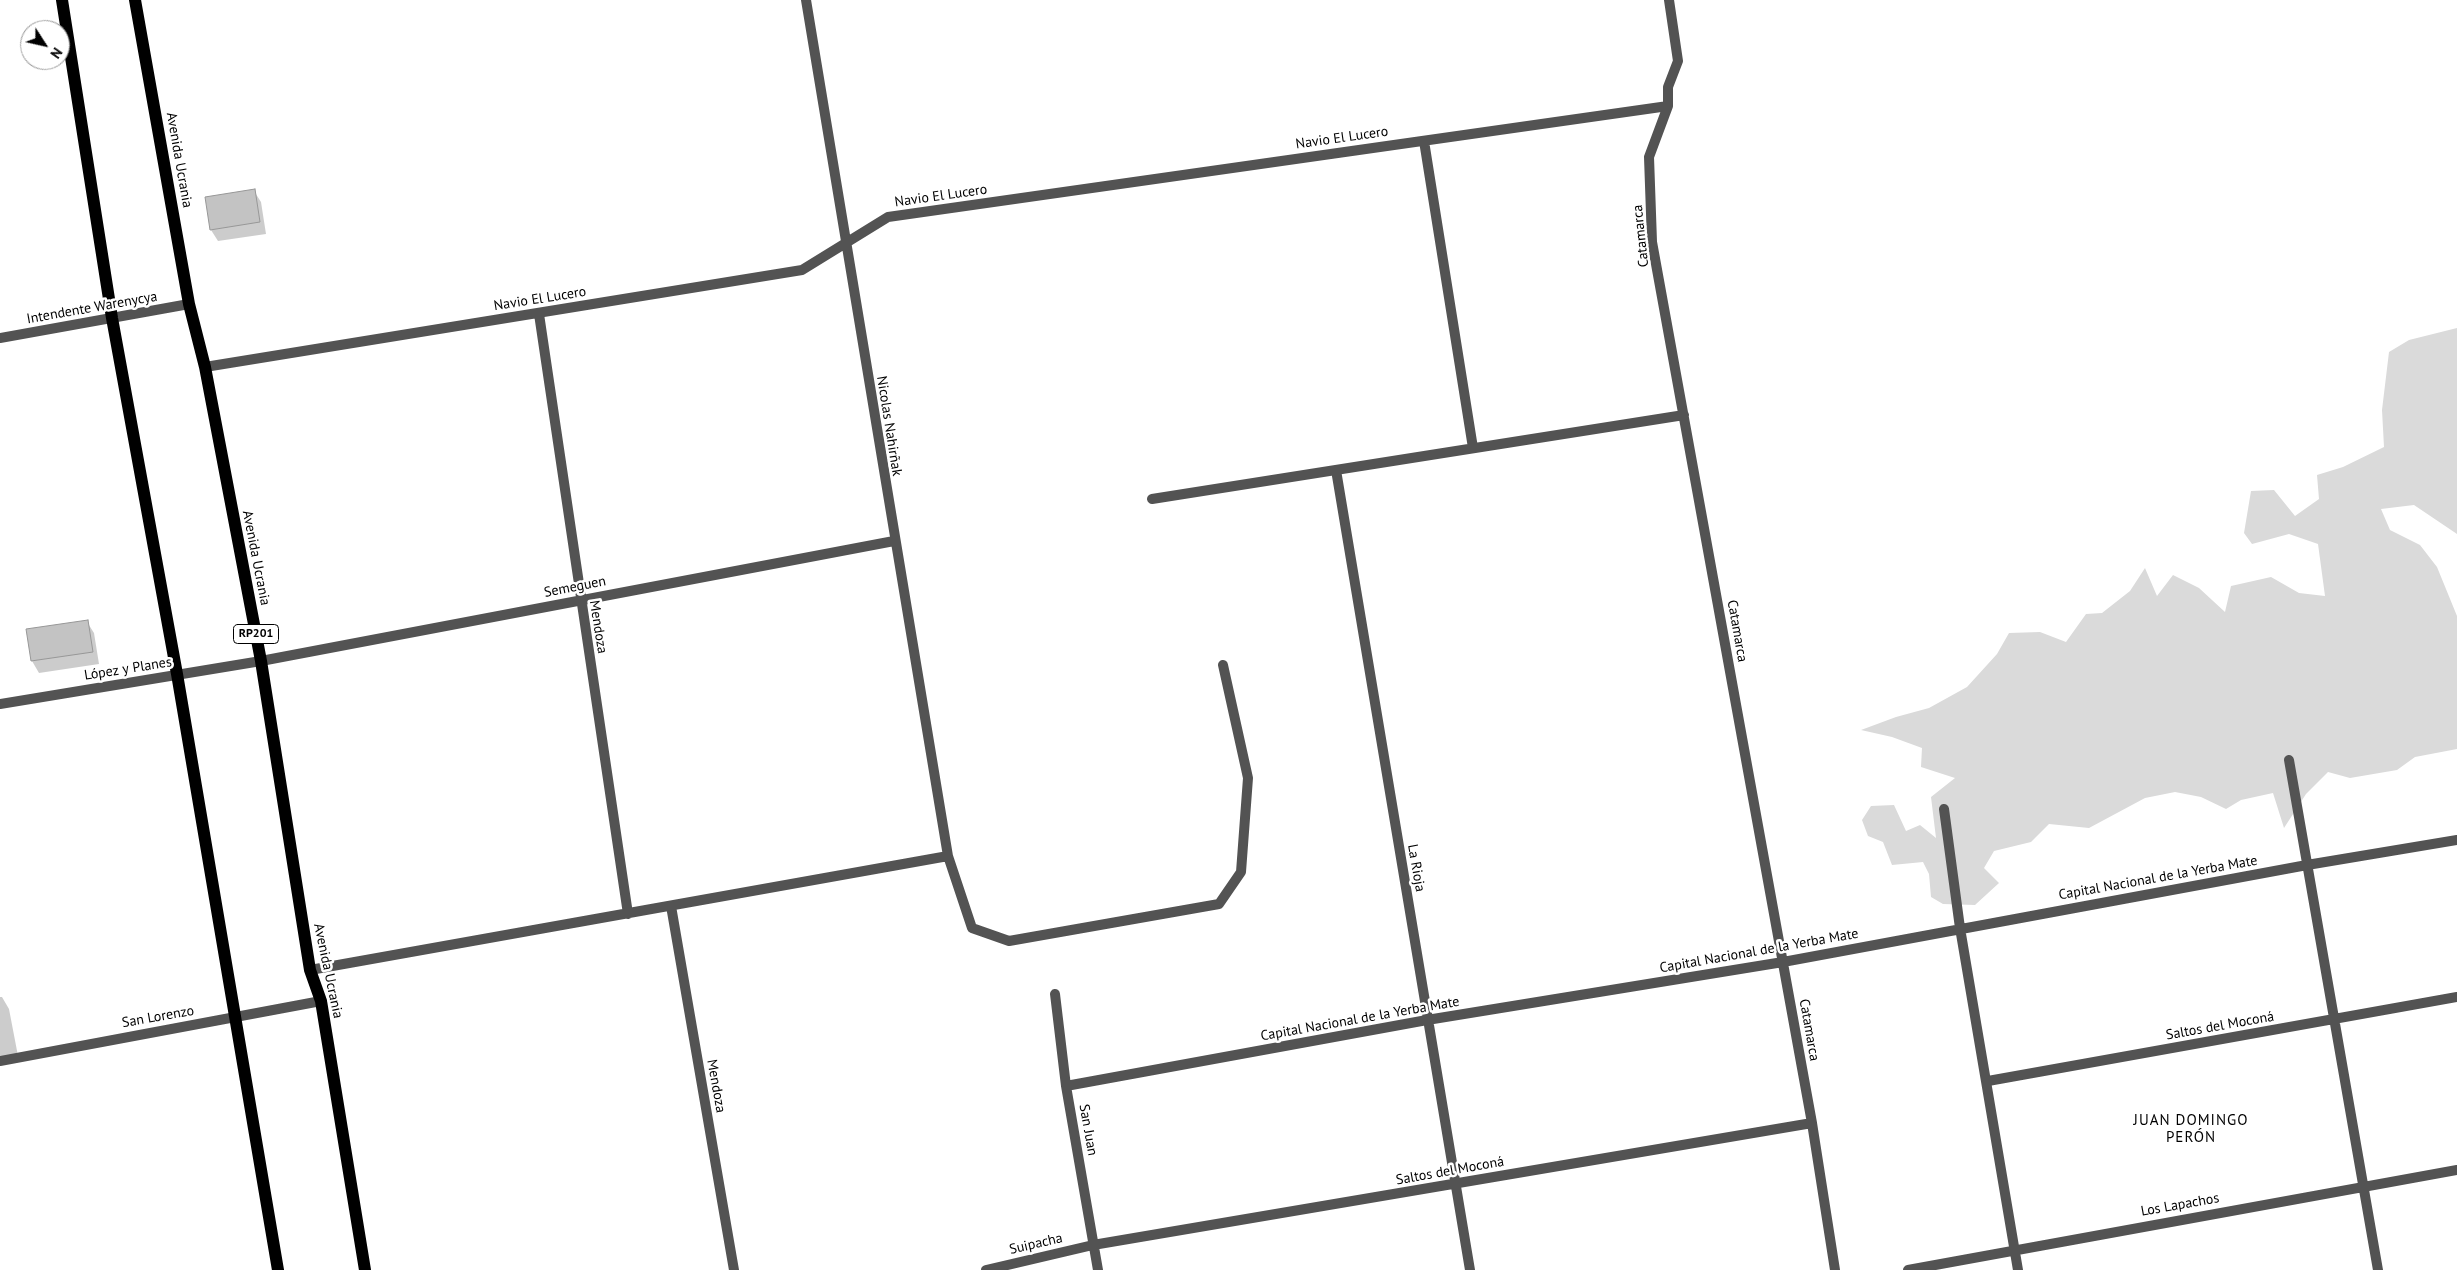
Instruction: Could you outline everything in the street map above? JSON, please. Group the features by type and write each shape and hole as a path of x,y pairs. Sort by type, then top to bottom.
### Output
{"main road":[{"path":"62,0 112,318 177,674 278,1270"},
{"name":"Avenida Ucrania","path":"135,0 190,304 205,367 261,661 310,970 321,1001 365,1270"}],"street":[{"name":"Nicolas Nahirñak","path":"806,0 894,542 948,856 972,928 1008,941 1219,904 1241,872 1248,778 1223,666"},
{"name":"Catamarca","path":"1669,0 1678,61 1668,87 1668,106 1649,157 1652,242 1812,1123 1835,1270"},
{"name":"Navio El Lucero","path":"205,367 802,270 888,217 1668,106"},
{"path":"1424,141 1473,448"},
{"name":"Intendente Warenycya","path":"0,338 190,304"},
{"name":"Mendoza","path":"539,314 628,914"},
{"path":"1152,499 1684,415"},
{"name":"La Rioja","path":"1336,470 1454,1184 1470,1270"},
{"name":"Semeguen","path":"261,661 894,542"},
{"name":"López y Planes","path":"0,704 261,661"},
{"path":"2289,760 2378,1270"},
{"path":"1944,809 1960,928 1988,1081 2018,1270"},
{"name":"Capital Nacional de la Yerba Mate","path":"1066,1086 1427,1020 1783,962 2307,865 2457,840"},
{"path":"310,970 948,856"},
{"name":"Mendoza","path":"671,906 734,1270"},
{"name":"San Juan","path":"1055,994 1066,1086 1098,1270"},
{"name":"Saltos del Moconá","path":"1988,1081 2457,997"},
{"name":"San Lorenzo","path":"0,1061 321,1001"},
{"name":"Saltos del Moconá","path":"1093,1245 1812,1123"},
{"name":"Los Lapachos","path":"1908,1270 2457,1170"},
{"name":"Suipacha","path":"986,1270 1093,1245"}],"shaded area":[{"path":"2457,328 2457,534 2414,505 2381,509 2390,530 2420,545 2437,567 2457,616 2457,749 2415,757 2397,770 2350,778 2328,772 2306,794 2284,828 2273,793 2241,800 2226,809 2201,797 2175,792 2145,798 2089,828 2049,824 2031,842 1994,851 1984,868 1999,883 1975,905 1943,904 1931,897 1929,874 1923,862 1892,865 1883,842 1868,836 1862,820 1871,806 1894,805 1906,831 1920,825 1936,838 1931,797 1955,778 1921,767 1922,748 1892,737 1861,730 1896,717 1929,708 1967,687 1997,654 2009,633 2040,632 2066,642 2086,614 2102,613 2130,591 2145,568 2157,596 2173,575 2199,588 2225,612 2231,586 2271,577 2299,593 2325,596 2318,544 2289,534 2252,544 2244,533 2251,491 2274,490 2295,516 2319,499 2317,475 2343,467 2384,447 2382,410 2389,352 2409,340"}],"building":[{"path":"255,189 260,222 210,230 205,197"},
{"path":"88,620 93,652 31,661 26,629"}],"district":[{"name":"JUAN DOMINGO PERÓN","path":"2191,1130"}]}
